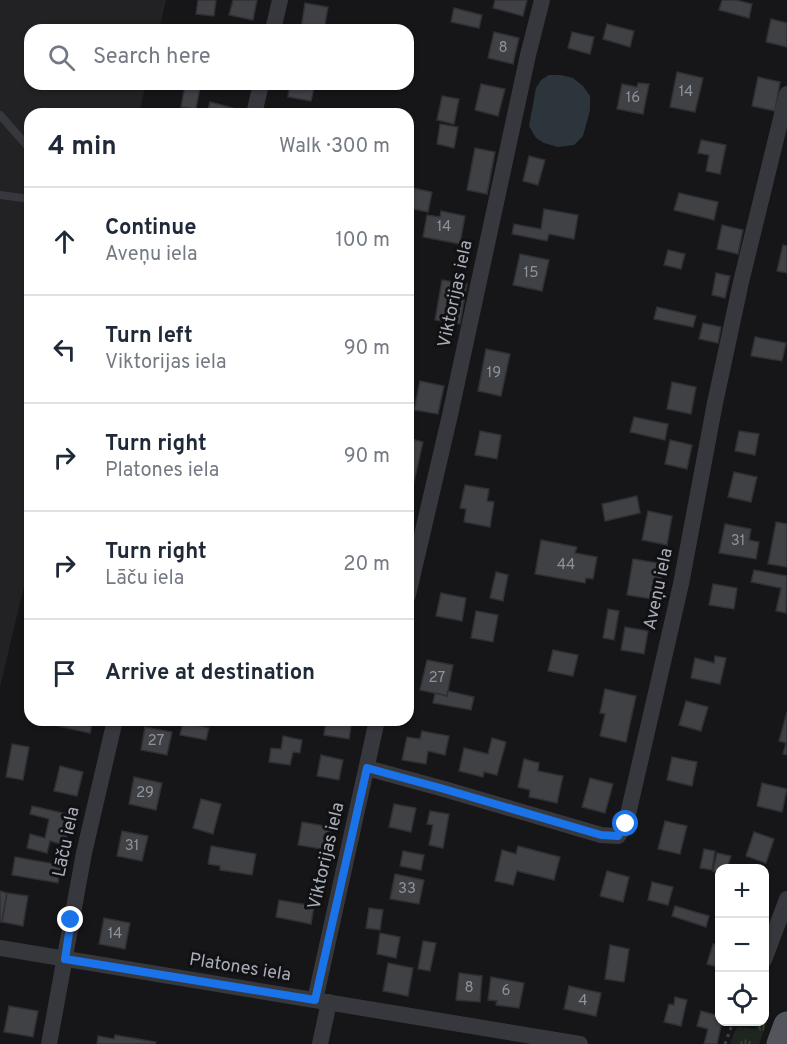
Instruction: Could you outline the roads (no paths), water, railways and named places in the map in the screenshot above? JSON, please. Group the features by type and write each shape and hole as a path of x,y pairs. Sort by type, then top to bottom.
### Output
{"main road":[{"path":"780,1044 787,1025"}],"street":[{"path":"274,24 280,0"},
{"name":"Viktorijas iela","path":"414,570 542,0"},
{"path":"255,108 260,90"},
{"name":"Aveņu iela","path":"367,768 601,835 618,836 626,824 681,584 741,282 787,94"},
{"name":"Lāču iela","path":"49,1044 84,853 114,726"},
{"name":"Viktorijas iela","path":"320,1044 322,1001 376,726"},
{"path":"769,949 787,899"},
{"name":"Platones iela","path":"0,948 580,1044"}],"lane":[{"path":"0,115 24,142"},
{"path":"0,195 24,199"}]}
